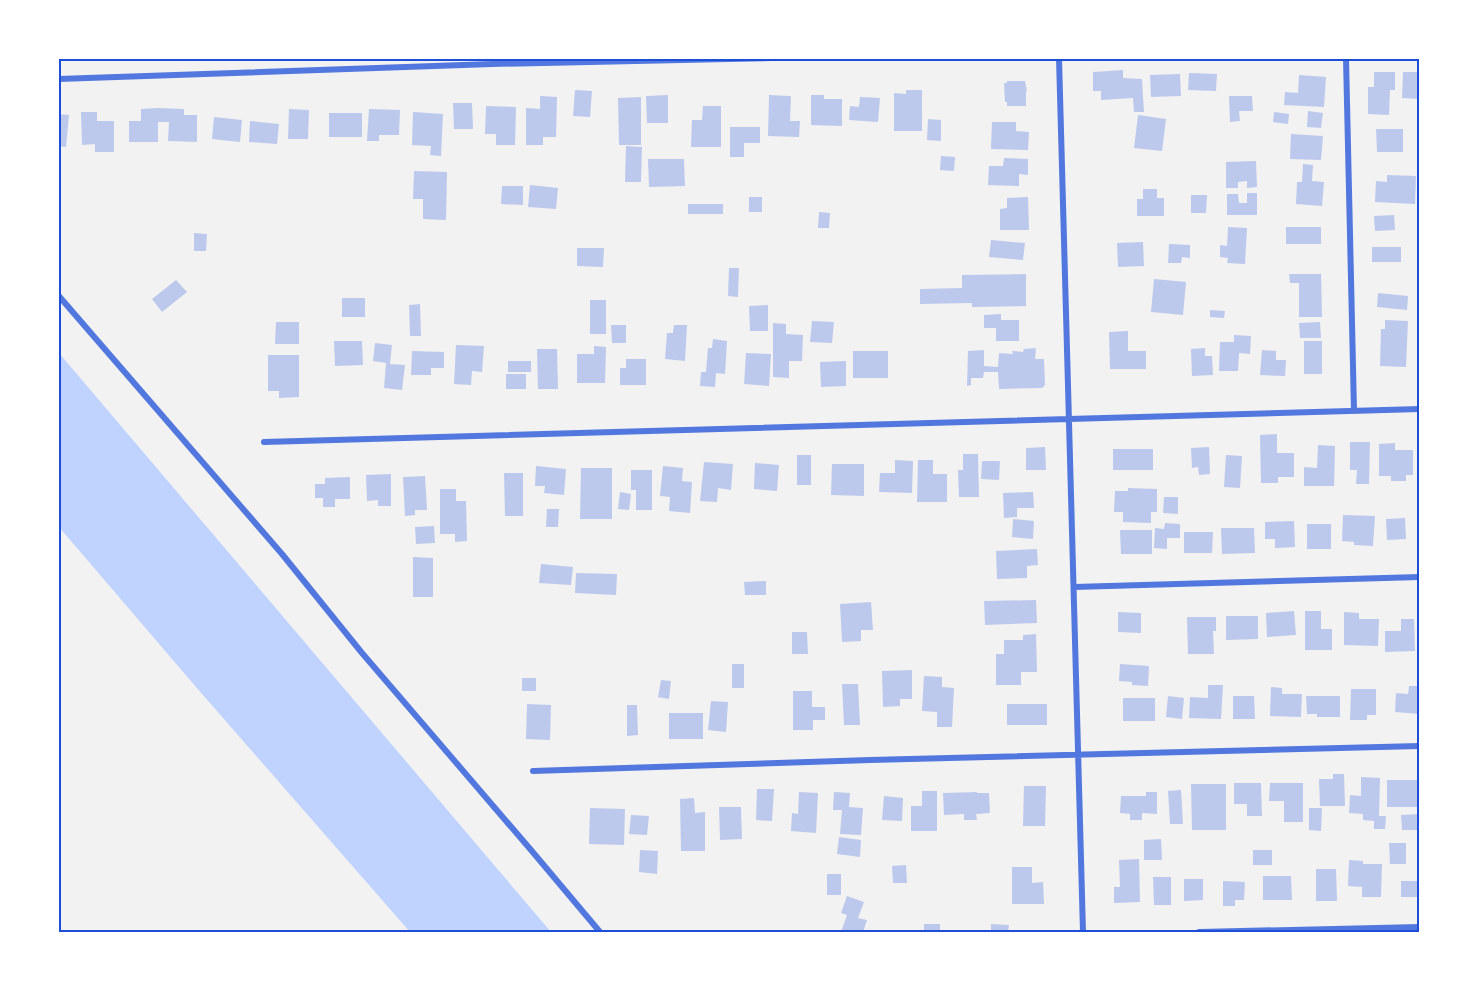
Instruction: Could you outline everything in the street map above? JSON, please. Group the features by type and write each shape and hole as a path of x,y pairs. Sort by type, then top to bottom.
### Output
{"street":[{"path":"58,79 492,64 772,58"},
{"path":"1059,58 1083,933"},
{"path":"1346,58 1354,411"},
{"path":"58,295 282,554 362,653 600,933"},
{"path":"264,442 1419,409"},
{"path":"1074,587 1419,577"},
{"path":"533,771 1419,746"},
{"path":"1199,933 1419,927"}],"water":[{"path":"59,353 551,932 410,932 59,527"}],"building":[{"path":"1123,70 1123,78 1142,79 1144,112 1134,112 1133,98 1101,100 1101,91 1093,91 1093,72"},
{"path":"1374,72 1395,72 1395,90 1390,90 1389,115 1368,114 1368,87 1374,87"},
{"path":"1403,72 1420,72 1420,99 1402,98"},
{"path":"1189,73 1217,74 1216,91 1188,90"},
{"path":"1180,74 1181,96 1151,97 1150,75"},
{"path":"1299,75 1326,77 1324,107 1284,105 1285,92 1298,93"},
{"path":"1025,81 1026,106 1007,106 1004,83"},
{"path":"575,90 592,91 590,117 573,116"},
{"path":"906,90 922,90 922,131 894,131 894,93 906,94"},
{"path":"668,95 668,123 647,123 646,96"},
{"path":"769,95 791,96 790,121 800,121 799,137 768,136"},
{"path":"811,95 824,95 824,99 842,99 842,126 811,125"},
{"path":"540,96 557,97 556,137 543,137 543,145 526,145 526,108 540,109"},
{"path":"1229,96 1252,96 1253,111 1239,111 1240,121 1230,122"},
{"path":"641,97 641,145 619,145 618,98"},
{"path":"860,97 880,98 878,122 849,120 850,106 859,107"},
{"path":"453,103 472,103 473,129 454,129"},
{"path":"486,106 516,107 515,145 496,145 496,134 485,134"},
{"path":"703,106 721,106 721,147 691,147 692,120 702,120"},
{"path":"141,109 184,109 184,115 197,115 197,142 168,141 169,122 158,122 158,142 129,142 129,121 141,121"},
{"path":"289,109 309,110 308,139 288,139"},
{"path":"369,109 400,110 399,135 379,135 379,141 367,141"},
{"path":"1308,111 1323,113 1321,128 1307,127"},
{"path":"81,112 97,112 97,121 114,121 114,152 95,152 95,144 82,145"},
{"path":"413,112 443,114 441,156 430,155 431,146 412,145"},
{"path":"1274,112 1289,114 1288,124 1273,122"},
{"path":"329,113 362,113 362,137 329,137"},
{"path":"58,114 69,115 66,147 58,146"},
{"path":"1138,115 1166,119 1162,151 1134,148"},
{"path":"214,117 242,120 240,142 212,139"},
{"path":"928,119 941,120 941,141 927,140"},
{"path":"250,121 279,124 277,144 249,142"},
{"path":"992,122 1016,122 1016,131 1029,132 1028,150 991,149"},
{"path":"730,127 760,127 760,143 744,143 744,157 730,157"},
{"path":"1376,129 1403,129 1403,152 1377,152"},
{"path":"1291,134 1323,136 1321,160 1290,159"},
{"path":"626,146 642,147 641,182 625,182"},
{"path":"941,156 955,157 954,171 940,170"},
{"path":"1004,158 1028,159 1028,175 1019,174 1019,186 988,185 989,166 1003,166"},
{"path":"648,159 684,159 685,186 649,187"},
{"path":"1256,161 1257,187 1247,188 1247,181 1238,182 1238,188 1226,188 1226,162"},
{"path":"1303,164 1313,165 1312,181 1324,182 1322,206 1296,204 1297,182 1302,182"},
{"path":"414,171 447,172 446,220 423,219 423,199 413,199"},
{"path":"1387,175 1416,176 1415,204 1375,202 1376,181 1387,182"},
{"path":"530,185 558,188 556,209 528,207"},
{"path":"502,186 523,186 523,205 501,204"},
{"path":"1143,189 1157,189 1157,198 1164,198 1164,216 1137,216 1137,199 1143,199"},
{"path":"1247,193 1257,193 1257,215 1227,215 1227,194 1238,194 1239,203 1247,203"},
{"path":"1191,195 1207,195 1206,213 1191,213"},
{"path":"749,197 762,197 762,212 749,212"},
{"path":"1028,197 1029,230 1000,230 1000,209 1007,208 1007,198"},
{"path":"688,204 723,204 723,214 688,214"},
{"path":"819,212 830,213 829,228 818,228"},
{"path":"1394,215 1395,230 1375,231 1374,216"},
{"path":"1228,227 1247,228 1245,264 1227,263 1228,258 1220,257 1220,245 1227,246"},
{"path":"1286,227 1321,227 1321,244 1286,244"},
{"path":"194,233 207,234 206,251 194,251"},
{"path":"991,240 1025,243 1023,260 989,257"},
{"path":"1143,242 1144,266 1118,267 1117,243"},
{"path":"1169,244 1190,245 1190,258 1182,257 1181,263 1168,263"},
{"path":"1372,247 1401,247 1401,262 1372,262"},
{"path":"577,248 604,248 603,267 577,266"},
{"path":"729,268 739,268 738,297 728,296"},
{"path":"1026,274 1026,306 972,307 972,303 920,304 920,289 962,288 962,275"},
{"path":"1289,274 1321,274 1322,317 1299,317 1299,283 1290,283"},
{"path":"1154,279 1186,282 1183,315 1151,312"},
{"path":"176,280 187,292 162,312 152,299"},
{"path":"1378,293 1408,296 1407,310 1377,307"},
{"path":"342,298 365,298 365,317 342,317"},
{"path":"590,300 606,300 606,334 590,334"},
{"path":"420,304 421,336 410,336 409,305"},
{"path":"768,305 768,331 750,331 749,306"},
{"path":"1210,310 1225,311 1224,318 1210,317"},
{"path":"1001,314 1001,320 1019,320 1019,341 996,341 996,328 984,328 984,315"},
{"path":"1385,320 1408,321 1406,367 1380,366 1381,329 1385,329"},
{"path":"812,321 834,322 832,343 810,342"},
{"path":"276,322 299,322 299,344 275,344"},
{"path":"1320,322 1321,338 1300,338 1299,323"},
{"path":"773,323 786,324 786,334 803,335 802,361 789,361 789,378 773,377"},
{"path":"611,325 626,325 626,343 612,343"},
{"path":"674,325 687,325 685,361 665,359 667,333 673,333"},
{"path":"1128,331 1128,351 1146,351 1146,369 1110,369 1109,332"},
{"path":"1234,335 1251,336 1250,354 1239,353 1238,371 1219,371 1220,342 1234,342"},
{"path":"713,339 727,341 725,374 716,373 715,387 700,386 701,372 706,372 708,348 712,348"},
{"path":"334,341 362,341 363,365 335,366"},
{"path":"1304,341 1322,341 1322,374 1304,374"},
{"path":"375,343 392,345 390,364 405,365 402,390 384,388 386,363 373,361"},
{"path":"456,345 484,346 482,372 472,371 471,385 454,384"},
{"path":"594,346 606,347 605,383 577,383 577,354 594,354"},
{"path":"1036,348 1035,359 1044,359 1045,385 1042,388 999,389 998,372 984,372 983,378 971,378 971,385 967,386 968,351 984,350 984,366 998,367 999,353 1013,354 1012,351 1023,352 1024,349"},
{"path":"1205,348 1205,356 1212,356 1213,375 1192,376 1191,349"},
{"path":"537,349 557,349 558,389 538,389"},
{"path":"1262,350 1276,351 1276,360 1286,360 1285,376 1260,375"},
{"path":"412,351 444,352 444,368 431,368 431,375 411,375"},
{"path":"853,351 888,351 888,378 853,378"},
{"path":"746,353 771,354 769,386 744,384"},
{"path":"268,355 299,355 299,397 279,398 279,391 268,391"},
{"path":"626,359 646,359 646,385 620,385 620,368 626,368"},
{"path":"508,361 531,361 531,372 508,372"},
{"path":"846,361 846,386 821,387 820,362"},
{"path":"506,374 526,374 526,389 506,389"},
{"path":"1277,434 1277,453 1294,453 1294,477 1278,477 1278,483 1261,483 1260,435"},
{"path":"1350,442 1370,442 1369,484 1356,484 1357,470 1350,470"},
{"path":"1395,443 1395,450 1413,450 1413,475 1406,475 1406,481 1391,481 1391,476 1379,476 1379,444"},
{"path":"1318,445 1335,446 1334,486 1304,486 1304,467 1317,468"},
{"path":"1045,447 1046,470 1026,470 1026,448"},
{"path":"1209,447 1210,474 1199,475 1198,467 1192,468 1191,448"},
{"path":"1113,449 1153,449 1153,470 1113,470"},
{"path":"963,454 978,454 979,497 959,497 958,470 963,470"},
{"path":"797,455 811,455 811,485 797,485"},
{"path":"1226,455 1242,456 1240,488 1224,487"},
{"path":"895,460 913,461 912,493 879,492 880,473 895,473"},
{"path":"918,460 933,460 933,474 947,474 947,502 917,502"},
{"path":"982,461 1000,461 999,480 981,479"},
{"path":"704,462 733,464 731,490 718,488 717,502 700,501"},
{"path":"755,463 779,465 777,491 754,489"},
{"path":"832,464 864,464 864,496 831,495"},
{"path":"536,466 566,469 564,495 544,493 545,486 535,486"},
{"path":"663,466 683,468 682,481 692,482 690,513 669,511 670,497 660,496"},
{"path":"581,468 612,468 612,519 580,519"},
{"path":"631,470 652,470 652,510 636,510 636,490 631,490"},
{"path":"504,473 523,473 523,516 505,516"},
{"path":"391,474 391,506 378,506 378,500 367,501 366,475"},
{"path":"425,476 427,510 415,510 415,515 405,516 403,477"},
{"path":"350,477 350,499 335,499 335,507 323,507 323,498 315,498 315,484 325,484 325,478"},
{"path":"1128,488 1157,489 1157,512 1151,512 1151,523 1123,522 1123,512 1114,512 1115,491 1128,491"},
{"path":"440,489 456,489 456,501 466,501 467,541 455,542 455,534 440,534"},
{"path":"620,492 631,494 629,510 618,509"},
{"path":"1033,492 1034,508 1017,508 1017,517 1004,518 1003,493"},
{"path":"1164,497 1178,497 1178,514 1163,513"},
{"path":"547,509 559,509 558,527 546,527"},
{"path":"1343,515 1375,516 1373,546 1354,545 1354,542 1342,541"},
{"path":"1405,518 1406,539 1387,540 1386,519"},
{"path":"1013,519 1034,521 1033,539 1012,537"},
{"path":"1294,521 1295,547 1275,548 1275,539 1265,539 1265,522"},
{"path":"1165,523 1180,524 1180,538 1167,538 1167,549 1154,548 1155,528 1164,529"},
{"path":"1307,524 1331,524 1331,549 1307,549"},
{"path":"434,526 435,543 416,544 415,527"},
{"path":"1221,528 1254,528 1255,553 1222,554"},
{"path":"1120,530 1152,530 1152,554 1121,554"},
{"path":"1184,532 1213,532 1212,553 1184,553"},
{"path":"1037,549 1038,565 1027,566 1027,578 997,579 996,551"},
{"path":"413,557 433,558 433,597 413,597"},
{"path":"541,564 573,567 571,585 539,583"},
{"path":"576,573 617,574 616,595 575,593"},
{"path":"766,581 766,595 745,595 744,582"},
{"path":"1036,600 1037,623 985,625 984,601"},
{"path":"871,602 873,630 861,630 861,641 842,642 840,604"},
{"path":"1294,611 1296,635 1267,637 1266,613"},
{"path":"1305,611 1321,611 1321,629 1332,629 1332,650 1305,650"},
{"path":"1118,612 1141,613 1141,633 1118,632"},
{"path":"1344,612 1359,613 1359,619 1379,619 1378,646 1344,645"},
{"path":"1226,616 1258,616 1258,639 1226,640"},
{"path":"1187,617 1216,617 1216,631 1213,631 1214,654 1188,654"},
{"path":"1401,619 1414,619 1415,651 1385,652 1385,631 1401,631"},
{"path":"792,632 807,632 808,654 792,654"},
{"path":"1036,634 1037,672 1021,672 1021,685 996,685 996,654 1004,654 1004,640 1023,640 1023,635"},
{"path":"732,664 744,664 744,688 732,688"},
{"path":"1120,664 1149,666 1148,686 1119,681"},
{"path":"912,670 912,699 900,699 900,706 883,707 882,671"},
{"path":"924,676 942,677 942,687 954,688 952,727 937,727 937,712 922,711"},
{"path":"522,678 536,678 536,691 522,691"},
{"path":"661,680 671,681 669,699 658,697"},
{"path":"842,684 858,684 860,725 844,725"},
{"path":"1208,685 1223,685 1221,719 1189,718 1190,697 1208,698"},
{"path":"1409,686 1420,686 1420,714 1395,712 1396,693 1408,694"},
{"path":"1271,687 1282,688 1282,694 1302,694 1301,717 1270,716"},
{"path":"1351,689 1376,689 1376,715 1367,715 1367,720 1350,720"},
{"path":"793,691 812,691 812,707 825,707 825,720 813,720 813,730 793,730"},
{"path":"1168,696 1184,698 1182,719 1166,717"},
{"path":"1233,696 1254,696 1255,719 1233,719"},
{"path":"1306,696 1340,696 1340,717 1317,717 1317,714 1307,714"},
{"path":"1123,698 1155,698 1155,721 1123,721"},
{"path":"711,701 728,702 726,732 708,730"},
{"path":"527,704 551,705 550,740 526,739"},
{"path":"1007,704 1047,704 1047,725 1007,725"},
{"path":"627,705 637,705 638,735 627,736"},
{"path":"669,713 703,713 703,739 669,739"},
{"path":"1333,774 1344,774 1345,806 1320,806 1319,779 1333,779"},
{"path":"1361,777 1380,778 1379,816 1386,816 1385,829 1374,829 1374,821 1363,820 1363,814 1349,813 1350,795 1361,796"},
{"path":"1387,780 1420,780 1420,807 1387,807"},
{"path":"1234,783 1261,783 1262,816 1247,816 1247,804 1234,804"},
{"path":"1270,783 1303,783 1303,822 1284,822 1284,801 1269,801"},
{"path":"1191,784 1226,784 1226,830 1192,830"},
{"path":"1024,786 1046,786 1045,826 1023,826"},
{"path":"757,789 774,789 772,821 756,820"},
{"path":"1181,790 1183,824 1170,824 1168,791"},
{"path":"922,791 937,791 937,831 911,831 911,806 922,806"},
{"path":"799,792 818,793 816,833 791,831 792,813 798,814"},
{"path":"834,792 850,793 849,807 863,808 861,835 840,834 842,810 833,810"},
{"path":"1146,792 1157,792 1157,814 1142,813 1142,820 1130,820 1130,814 1120,813 1121,796 1146,796"},
{"path":"943,793 989,793 990,813 976,814 977,820 964,820 964,814 944,815"},
{"path":"884,796 903,798 902,821 882,820"},
{"path":"694,798 695,813 705,812 705,851 681,851 680,799"},
{"path":"719,807 741,807 742,839 720,840"},
{"path":"590,808 625,809 624,845 589,844"},
{"path":"1309,808 1322,808 1321,831 1309,830"},
{"path":"1420,814 1420,830 1402,830 1401,815"},
{"path":"631,815 649,816 647,835 629,834"},
{"path":"839,837 861,840 860,857 837,854"},
{"path":"1161,839 1162,860 1144,860 1144,840"},
{"path":"1389,843 1406,843 1406,864 1390,864"},
{"path":"640,850 658,851 657,874 639,872"},
{"path":"1253,850 1272,850 1272,865 1253,865"},
{"path":"1139,859 1140,902 1114,903 1114,887 1120,887 1119,860"},
{"path":"1349,860 1363,861 1363,864 1382,864 1381,897 1362,897 1362,887 1348,886"},
{"path":"906,865 907,883 893,883 892,866"},
{"path":"1012,867 1032,867 1032,883 1043,882 1044,904 1012,904"},
{"path":"1316,869 1336,869 1337,901 1316,901"},
{"path":"827,874 841,874 841,895 827,895"},
{"path":"1263,876 1291,876 1292,900 1263,900"},
{"path":"1153,877 1171,877 1171,905 1154,905"},
{"path":"1184,879 1203,879 1203,900 1184,901"},
{"path":"1223,881 1245,882 1244,900 1235,900 1235,906 1223,906"},
{"path":"1401,881 1419,881 1419,897 1401,897"},
{"path":"847,896 864,902 858,918 867,920 863,932 841,932 847,915 841,913"},
{"path":"924,924 940,924 940,932 924,932"},
{"path":"991,924 1009,925 1008,932 991,932"}]}
